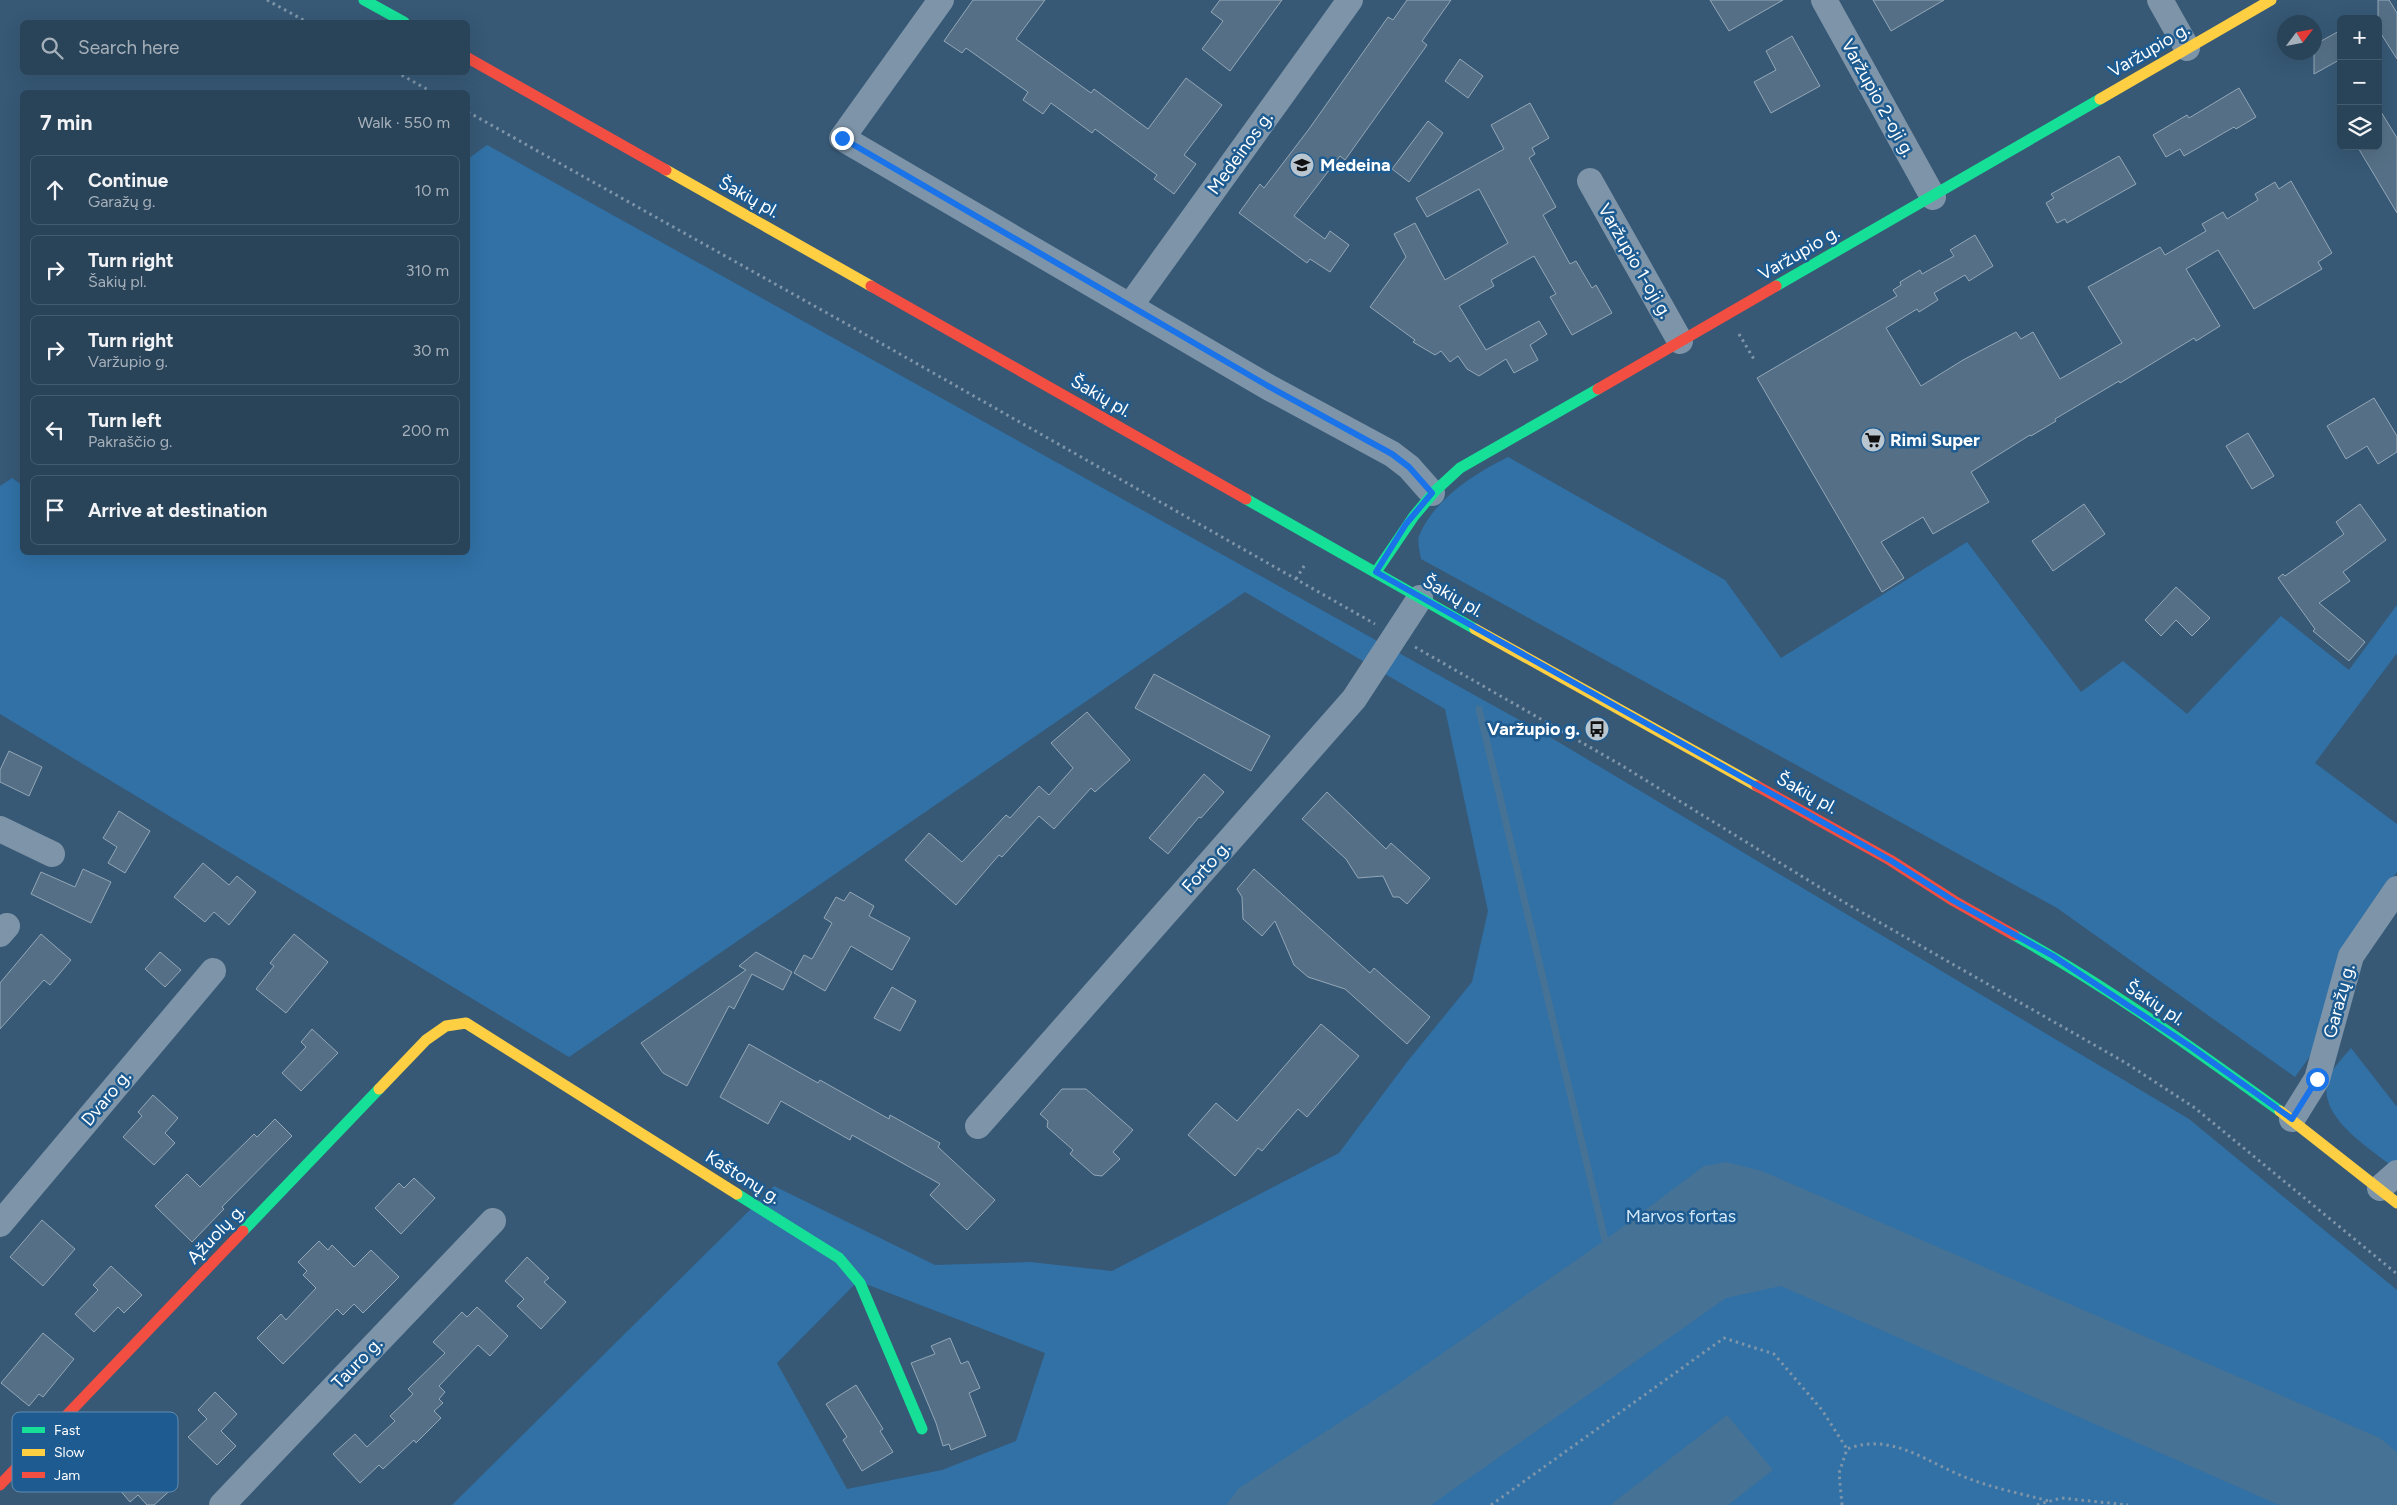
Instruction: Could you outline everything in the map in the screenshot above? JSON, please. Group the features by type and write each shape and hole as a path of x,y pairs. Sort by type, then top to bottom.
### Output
{"street":[{"path":"364,0 400,20"},
{"path":"941,0 842,138 1268,386 1392,454 1409,467 1432,493"},
{"name":"Medeinos g.","path":"1130,306 1350,0"},
{"name":"Varžupio 2-oji g.","path":"1824,0 1933,196"},
{"path":"2160,0 2187,48"},
{"name":"Varžupio g.","path":"1376,572 1406,524 1432,493 1460,468 2271,0"},
{"name":"Šakių pl.","path":"470,59 1420,598 1890,860 1954,901 2053,956 2191,1047 2391,1188"},
{"name":"Varžupio 1-oji g.","path":"1590,181 1680,341"},
{"name":"Forto g.","path":"978,1126 1354,699 1420,598"},
{"path":"0,829 52,854"},
{"name":"Garažų g.","path":"2292,1119 2317,1079 2351,956 2397,889"},
{"name":"Dvaro g.","path":"0,1224 213,971"},
{"name":"Kaštonų g.","path":"466,1023 839,1258 860,1283 922,1430"},
{"name":"Ąžuolų g.","path":"70,1412 426,1040 446,1026 466,1023"},
{"name":"Tauro g.","path":"222,1505 493,1221"},
{"name":"Ąžuolų g.","path":"0,1485 12,1472"}],"path":[{"path":"267,0 303,20"},
{"path":"401,75 428,90"},
{"path":"470,113 877,341 1621,765 1842,901 2126,1064 2195,1108 2397,1274"},
{"path":"1491,1505 1724,1338 1774,1354 1822,1410 1847,1449"},
{"path":"1842,1505 1839,1473 1847,1449 1864,1442 1905,1449 1970,1479 2049,1501"},
{"path":"2037,1505 2061,1498 2128,1505"}],"green space":[{"name":"Marvos fortas","path":"487,145 1555,740 2189,1119 2397,1290 2397,1505 452,1505 774,1186 935,1265 1030,1262 1112,1271 1339,1153 1407,1062 1472,982 1488,911 1445,709 1245,592 569,1057 0,714 0,486 12,478 20,484 20,555 470,555 470,158","holes":["858,1281 1045,1353 1016,1441 942,1470 847,1489 777,1363"]},
{"path":"1508,457 1725,580 1781,658 1967,542 2081,692 2123,661 2187,714 2281,616 2349,670 2397,605 2397,653 2315,763 2397,824 2397,872 2346,944 2315,1049 2295,1077 2057,908 1421,559 1418,538 1434,510 1456,489 1482,471"},
{"path":"2351,1048 2397,1107 2397,1170 2350,1133 2340,1122 2327,1097 2329,1078"}],"shaded area":[{"path":"1726,1162 1762,1171 2380,1438 2397,1452 2397,1505 2279,1505 1781,1286 1726,1298 1431,1505 1226,1505 1239,1488 1391,1389 1605,1240 1704,1166"},
{"path":"1727,1415 1773,1470 1728,1505 1610,1505"}],"building":[{"path":"973,0 1045,0 1016,39 1091,93 1094,89 1148,129 1186,78 1222,105 1184,155 1196,164 1174,194 1154,179 1157,175 1095,129 1092,133 1051,103 1043,114 1023,100 1028,92 966,48 962,53 944,41"},
{"path":"1220,0 1282,0 1230,71 1202,49 1223,21 1211,12"},
{"path":"1407,0 1451,0 1422,41 1427,45 1345,160 1340,156 1294,216 1325,239 1330,231 1349,245 1330,272 1310,259 1307,263 1239,213 1260,184 1264,188 1309,129 1388,17 1393,20"},
{"path":"1710,0 1783,0 1729,31"},
{"path":"1873,0 1944,0 1891,31"},
{"path":"2378,0 2389,0 2397,13 2397,59 2382,35 2382,15 2378,15"},
{"path":"2337,32 2337,61 2314,74 2314,60 2322,60 2322,41"},
{"path":"1792,36 1820,86 1771,113 1754,82 1776,70 1766,51"},
{"path":"1460,59 1483,76 1468,98 1445,81"},
{"path":"2239,88 2256,117 2236,129 2234,127 2184,156 2180,149 2166,157 2153,135 2187,115 2189,118"},
{"path":"1530,103 1549,138 1532,148 1535,154 1529,158 1556,207 1543,215 1570,264 1576,261 1592,288 1596,285 1612,313 1572,335 1550,297 1556,294 1534,256 1491,280 1494,286 1459,306 1486,350 1539,321 1547,334 1530,345 1538,360 1514,373 1506,359 1479,376 1467,369 1458,356 1450,362 1441,351 1435,355 1413,342 1415,340 1370,307 1406,257 1394,234 1415,223 1445,280 1508,243 1479,189 1427,217 1416,198 1504,149 1491,125"},
{"path":"2382,114 2397,138 2397,213 2359,150 2382,150"},
{"path":"1428,121 1443,133 1409,182 1392,169"},
{"path":"2119,156 2136,184 2067,223 2065,219 2057,223 2046,203 2054,198 2051,194"},
{"path":"2291,181 2332,253 2318,262 2322,269 2254,309 2218,250 2186,269 2220,326 2196,341 2194,338 2120,383 2119,381 1971,472 1989,502 1933,534 1923,517 1881,542 1904,578 1882,592 1757,378 1897,296 1893,290 1901,285 1900,282 1920,270 1922,274 1954,256 1950,250 1975,235 1993,266 1969,281 1965,275 1934,293 1938,300 1919,312 1917,309 1886,328 1921,386 1963,360 2016,332 2021,339 2033,332 2060,379 2122,343 2088,287 2160,247 2165,255 2206,231 2202,224 2223,212 2227,219 2258,200 2255,194 2275,182 2279,189"},
{"path":"2374,398 2397,436 2397,452 2378,464 2367,446 2346,459 2327,426"},
{"path":"2248,433 2274,476 2252,489 2226,446"},
{"path":"2084,504 2105,534 2053,571 2032,541"},
{"path":"2360,504 2386,540 2343,572 2350,581 2319,603 2365,642 2349,661 2313,631 2315,629 2278,578 2283,574 2285,576 2344,534 2336,522"},
{"path":"2176,587 2210,618 2192,636 2176,620 2161,636 2145,620"},
{"path":"1154,674 1270,736 1251,771 1135,708"},
{"path":"1087,712 1130,760 1095,792 1091,788 1054,829 1039,816 1002,857 999,855 956,905 905,860 929,833 962,862 1006,815 1010,818 1039,786 1049,795 1073,768 1051,743"},
{"path":"9,751 42,767 29,796 0,782 0,770"},
{"path":"1204,774 1224,792 1201,818 1199,817 1168,854 1149,838"},
{"path":"1327,792 1386,849 1391,843 1430,878 1407,904 1399,897 1393,897 1383,876 1358,878 1346,859 1302,819"},
{"path":"119,811 150,831 125,873 108,863 117,847 103,838"},
{"path":"203,863 229,885 237,876 256,892 229,925 214,912 205,922 174,897"},
{"path":"83,869 111,882 91,923 31,894 41,872 75,887"},
{"path":"1254,869 1370,973 1374,968 1430,1017 1407,1044 1345,989 1308,977 1294,965 1275,921 1262,936 1243,919 1242,897 1237,889"},
{"path":"850,892 874,906 869,916 910,938 892,970 851,946 825,991 794,973 804,955 812,959 832,923 824,918 836,897 844,901"},
{"path":"41,934 71,960 50,985 44,980 0,1029 0,983"},
{"path":"294,934 328,962 286,1013 256,989 274,966 270,963"},
{"path":"160,952 181,970 165,987 145,969"},
{"path":"756,952 792,972 783,990 752,974 734,1009 729,1006 687,1086 663,1073 641,1043 746,970 739,966"},
{"path":"892,987 916,1001 900,1031 874,1018"},
{"path":"1321,1024 1359,1056 1307,1117 1298,1109 1262,1151 1258,1148 1235,1176 1188,1135 1216,1103 1237,1121"},
{"path":"312,1029 338,1053 301,1091 282,1073 306,1047 301,1042"},
{"path":"749,1044 818,1083 820,1080 889,1119 890,1115 940,1143 938,1147 995,1200 967,1230 930,1195 940,1184 852,1135 850,1140 781,1101 768,1124 720,1097"},
{"path":"1062,1089 1086,1089 1133,1130 1113,1152 1120,1159 1102,1176 1094,1175 1070,1154 1073,1150 1047,1127 1048,1121 1040,1114"},
{"path":"153,1095 178,1118 165,1133 175,1143 154,1165 123,1137 142,1116 138,1112"},
{"path":"275,1119 292,1136 222,1207 224,1209 192,1242 155,1206 187,1174 200,1187 254,1134 257,1137"},
{"path":"414,1178 435,1198 401,1234 375,1208 399,1183 404,1188"},
{"path":"42,1220 75,1249 43,1286 10,1257"},
{"path":"319,1241 328,1250 332,1245 354,1267 371,1250 399,1277 363,1313 354,1304 343,1315 337,1309 283,1364 257,1338 281,1314 286,1320 316,1288 303,1275 307,1271 298,1262"},
{"path":"527,1257 549,1278 544,1282 566,1302 541,1329 517,1306 524,1299 505,1281"},
{"path":"111,1266 142,1295 124,1313 118,1307 94,1332 75,1314 98,1290 93,1285"},
{"path":"477,1307 508,1336 490,1356 478,1345 439,1386 445,1392 439,1399 443,1403 434,1411 441,1418 416,1443 414,1440 383,1469 379,1465 360,1483 333,1454 355,1434 367,1447 395,1421 390,1416 413,1394 408,1389 445,1353 433,1342 462,1312 467,1317"},
{"path":"43,1333 74,1359 43,1397 39,1394 29,1406 1,1383"},
{"path":"950,1338 961,1364 968,1361 980,1388 969,1393 986,1436 951,1450 949,1444 943,1446 936,1423 911,1363 935,1354 931,1346"},
{"path":"856,1385 883,1429 880,1431 893,1452 862,1471 843,1440 847,1437 826,1404"},
{"path":"215,1392 237,1414 221,1431 236,1446 217,1465 188,1437 207,1419 198,1410"},
{"path":"122,1492 168,1492 154,1505 147,1505 138,1495 130,1502"}],"waterway":[{"path":"1479,709 1605,1240"}],"traffic: fast":[{"path":"364,0 400,20"},
{"path":"1776,286 2100,99"},
{"path":"1376,572 1414,516 1435,491 1460,468 1598,389"},
{"path":"1246,499 1475,629"},
{"path":"2014,935 2083,975 2183,1042 2280,1111"},
{"path":"243,1231 379,1089"},
{"path":"737,1194 839,1258 860,1283 922,1429"}],"traffic: slow":[{"path":"2100,99 2271,0"},
{"path":"666,170 871,286"},
{"path":"1475,629 1757,786"},
{"path":"379,1089 426,1040 446,1026 466,1023 737,1194"},
{"path":"2280,1111 2397,1203"}],"traffic: jam":[{"path":"470,59 666,170"},
{"path":"871,286 1246,499"},
{"path":"1598,389 1776,286"},
{"path":"1757,786 1890,860 1954,901 2014,935"},
{"path":"70,1412 243,1231"},
{"path":"0,1485 12,1472"}],"place":[{"name":"Medeina","path":"1302,165"},
{"name":"Rimi Super","path":"1873,440"},
{"name":"Varžupio g.","path":"1597,729"}],"route":[{"path":"842,138 1268,386 1392,454 1409,467 1432,493 1406,524 1376,572 1455,618 1890,860 1954,901 2053,956 2191,1047 2292,1119 2317,1079"}]}
